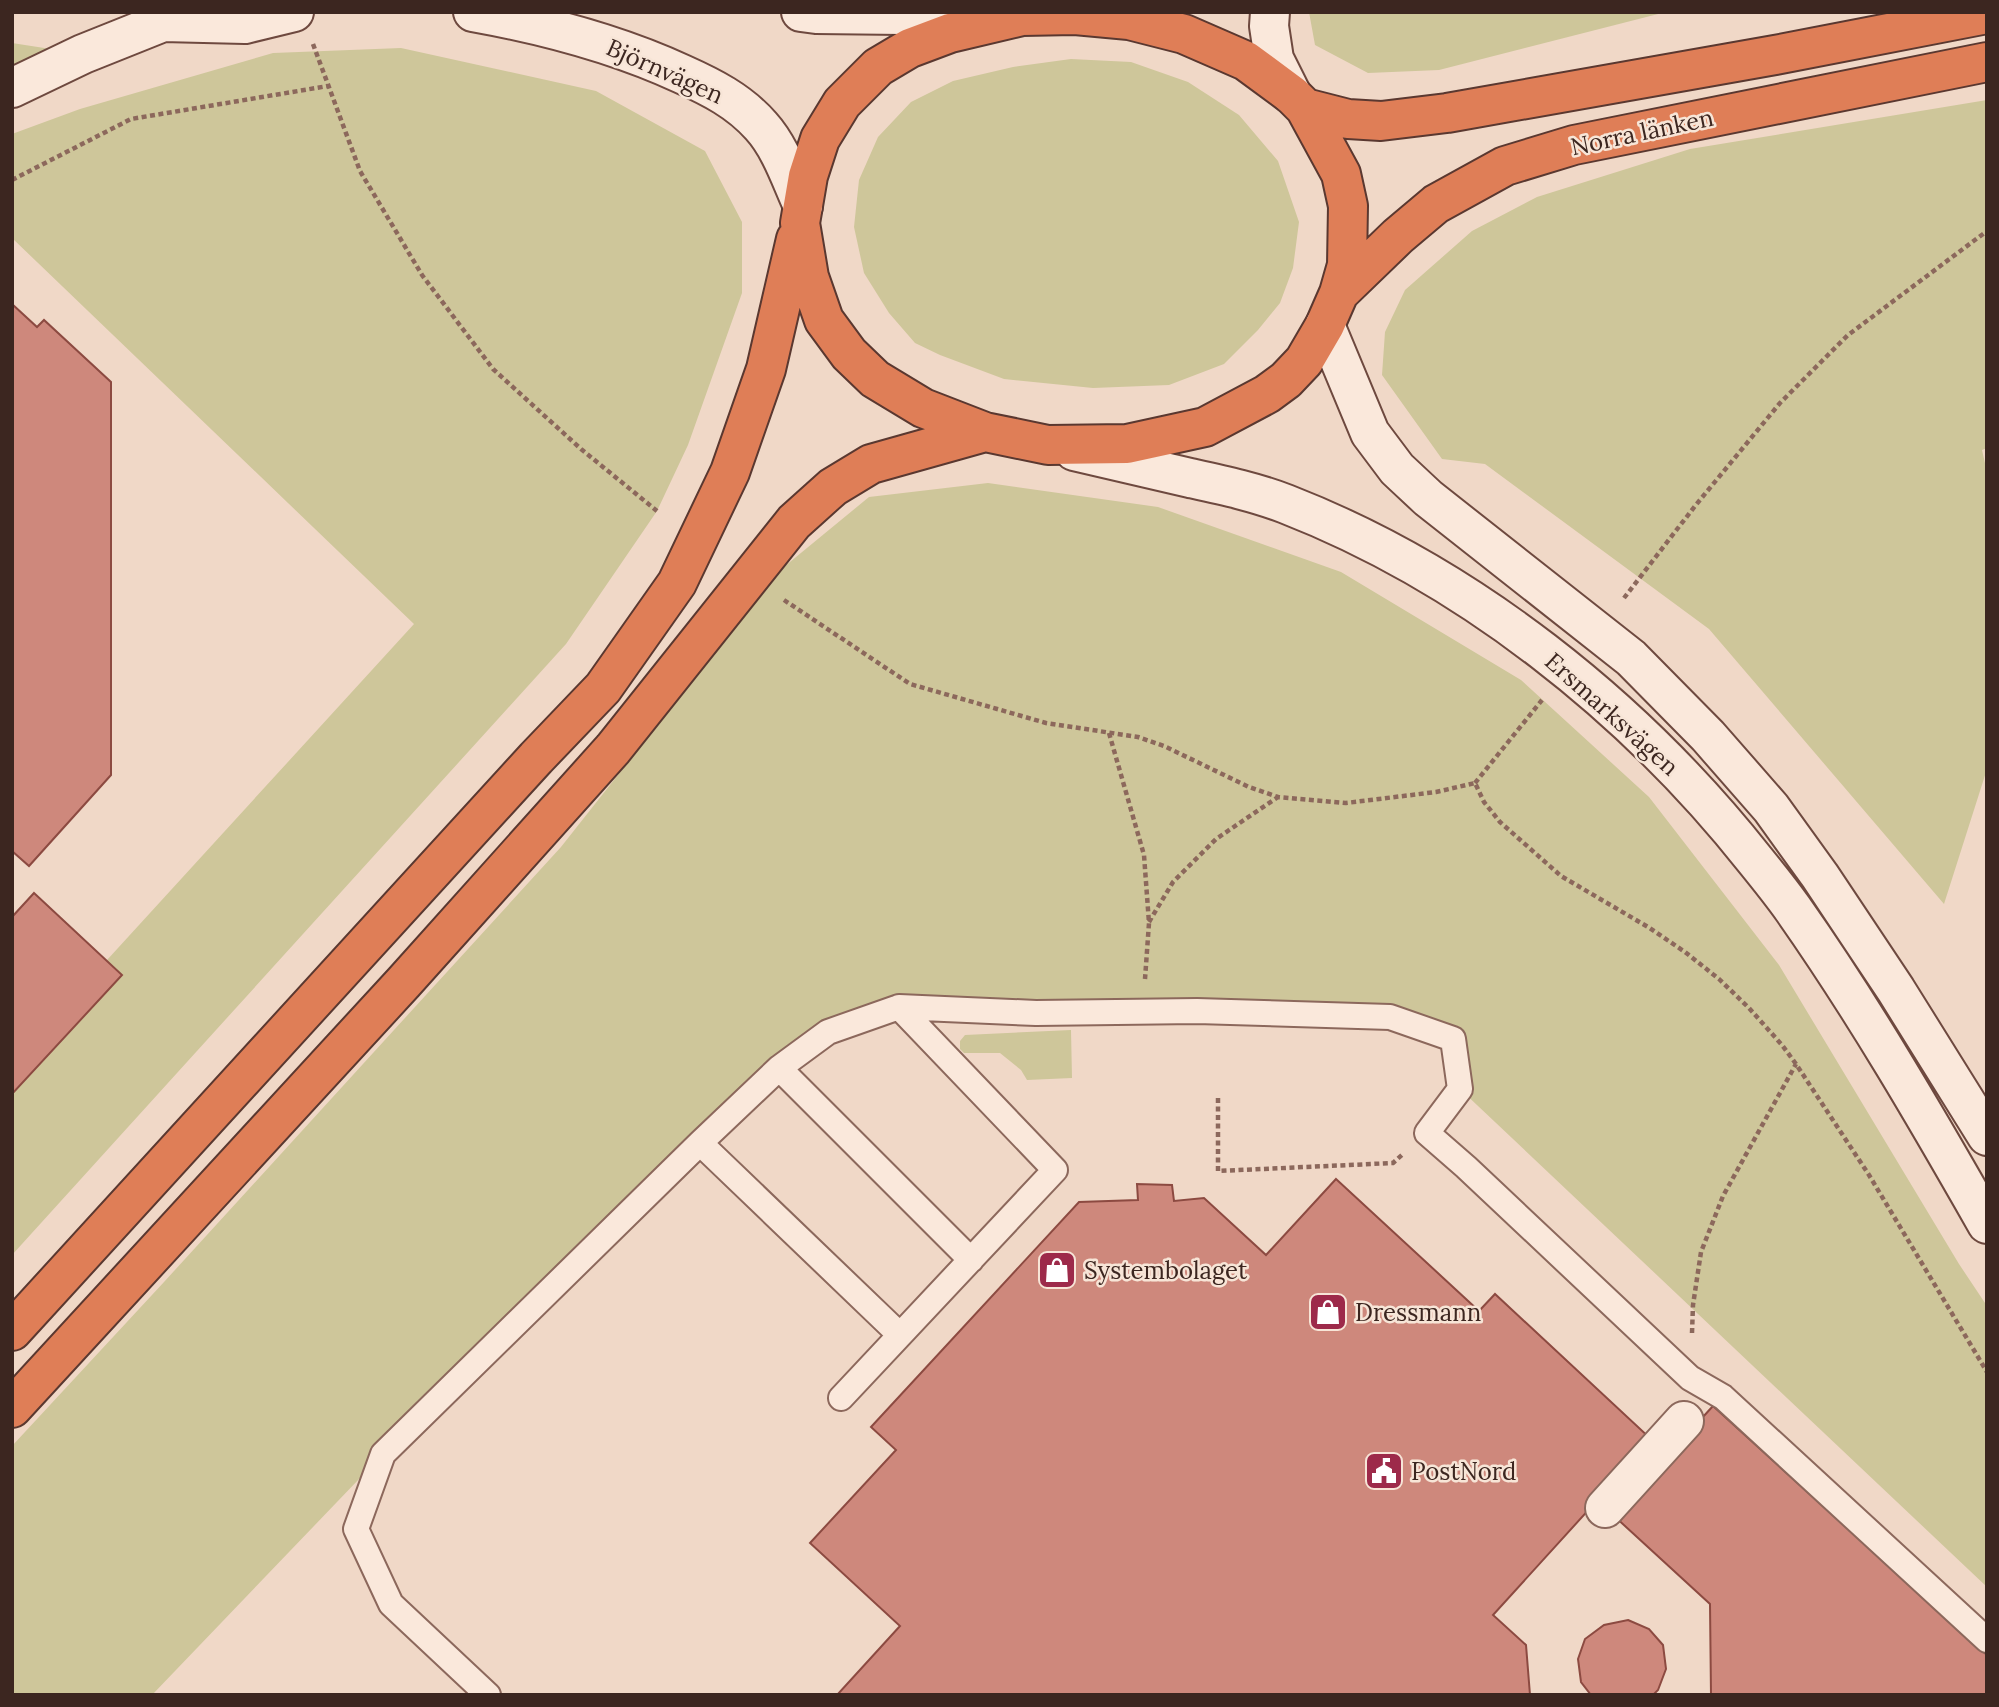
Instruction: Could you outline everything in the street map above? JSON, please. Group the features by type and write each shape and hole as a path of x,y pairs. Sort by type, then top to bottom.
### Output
{"highway":[{"path":"12,1331 603,688 677,583 730,472 766,369 802,214 808,176 820,139 842,103 878,66 910,48 950,33 1022,16 1078,14 1129,20 1184,34 1246,61 1298,102 1341,174 1348,206 1347,265 1332,309 1304,361 1286,380 1267,394 1205,428 1127,444 1048,445 985,432 923,408 875,379 849,354 824,320 809,277 802,214"},
{"name":"Norra länken","path":"1298,102 1348,119 1381,121 1447,113 1987,14"},
{"name":"Norra länken","path":"1332,309 1398,236 1436,204 1505,166 1574,145 1987,62"},
{"path":"12,1408 404,982 613,749 794,522 833,487 871,464 985,432"}],"main road":[{"name":"Björnvägen","path":"473,12 588,38 645,57 716,89 743,108 763,128 778,152 802,214"},
{"path":"801,12 930,17 1022,16"},
{"path":"1270,12 1269,26 1274,59 1298,102"},
{"path":"12,88 170,17 245,24 303,24"},
{"name":"Ersmarksvägen","path":"1332,309 1370,433 1397,469 1428,498 1631,658 1708,736 1771,808 1820,876 1896,990 1987,1136"},
{"name":"Ersmarksvägen","path":"1048,445 1247,491 1358,535 1452,587 1520,633 1599,698 1665,757 1721,817 1792,907 1864,1015 1987,1224"},
{"path":"1605,1508 1684,1420"}],"lane":[{"path":"841,1398 1055,1170 899,1007"},
{"path":"488,1695 391,1604 356,1528 383,1454 699,1143 779,1068 828,1032 899,1007 1036,1013 1197,1011 1390,1017 1452,1039 1460,1089 1427,1133 1690,1378 1723,1397 1987,1640"},
{"path":"779,1068 971,1260"},
{"path":"699,1143 901,1335"}],"path":[{"path":"303,24 360,172 422,275 494,369 581,449 657,511"},
{"path":"12,180 131,119 328,86"},
{"path":"1624,598 1780,403 1848,335 1987,231"},
{"path":"780,597 911,684 1046,723 1138,737 1164,746 1249,787 1278,797 1346,803 1436,792 1475,783 1547,694"},
{"path":"1109,733 1144,855 1149,923 1143,1013"},
{"path":"1475,783 1484,802 1500,822 1561,876 1648,927 1694,958 1749,1008 1796,1064 1868,1175 1987,1373"},
{"path":"1149,923 1173,882 1216,839 1278,797"},
{"path":"1690,1378 1693,1305 1701,1252 1723,1196 1796,1064"},
{"path":"1218,1098 1218,1171 1393,1163 1427,1133"}],"shaded area":[{"path":"1309,12 1666,12 1439,70 1368,73 1315,45"},
{"path":"12,43 83,54 12,88"},
{"path":"401,48 596,91 705,151 742,222 742,293 688,445 657,511 566,644 12,1255 12,1064 414,624 12,238 12,134 80,109 273,53"},
{"path":"1071,59 1131,62 1188,82 1239,115 1278,161 1299,222 1293,268 1280,303 1224,364 1169,385 1093,388 1004,379 915,343 889,313 864,273 854,227 859,180 878,137 911,102 953,81 1013,67"},
{"path":"1987,100 1987,448 1982,450 1987,472 1987,769 1944,904 1709,629 1485,464 1442,459 1382,375 1385,332 1405,290 1472,231 1537,197 1690,149"},
{"path":"988,483 1158,507 1341,572 1521,680 1649,797 1779,965 1987,1306 1987,1587 1460,1089 1452,1039 1390,1017 899,1008 828,1032 383,1454 152,1695 12,1695 12,1446 561,847 779,571 869,497"},
{"path":"1071,1030 1072,1078 1027,1080 1021,1070 1000,1053 964,1053 960,1049 960,1041 965,1035"}],"building":[{"path":"12,304 37,327 44,320 111,382 111,775 29,866 12,851"},
{"path":"34,893 122,975 12,1094 12,917"},
{"path":"1336,1179 1479,1311 1495,1294 1652,1440 1493,1615 1526,1645 1530,1695 837,1695 900,1626 810,1543 896,1450 871,1427 1079,1202 1138,1200 1137,1184 1172,1185 1174,1201 1204,1198 1266,1255"},
{"path":"1713,1406 1987,1655 1987,1695 1711,1695 1710,1604 1613,1515"},
{"path":"1628,1620 1649,1629 1663,1645 1666,1669 1658,1690 1653,1695 1591,1695 1581,1682 1578,1659 1585,1639 1604,1625"}],"place":[{"name":"Systembolaget","path":"1057,1270"},
{"name":"Dressmann","path":"1328,1312"},
{"name":"PostNord","path":"1384,1471"}]}
